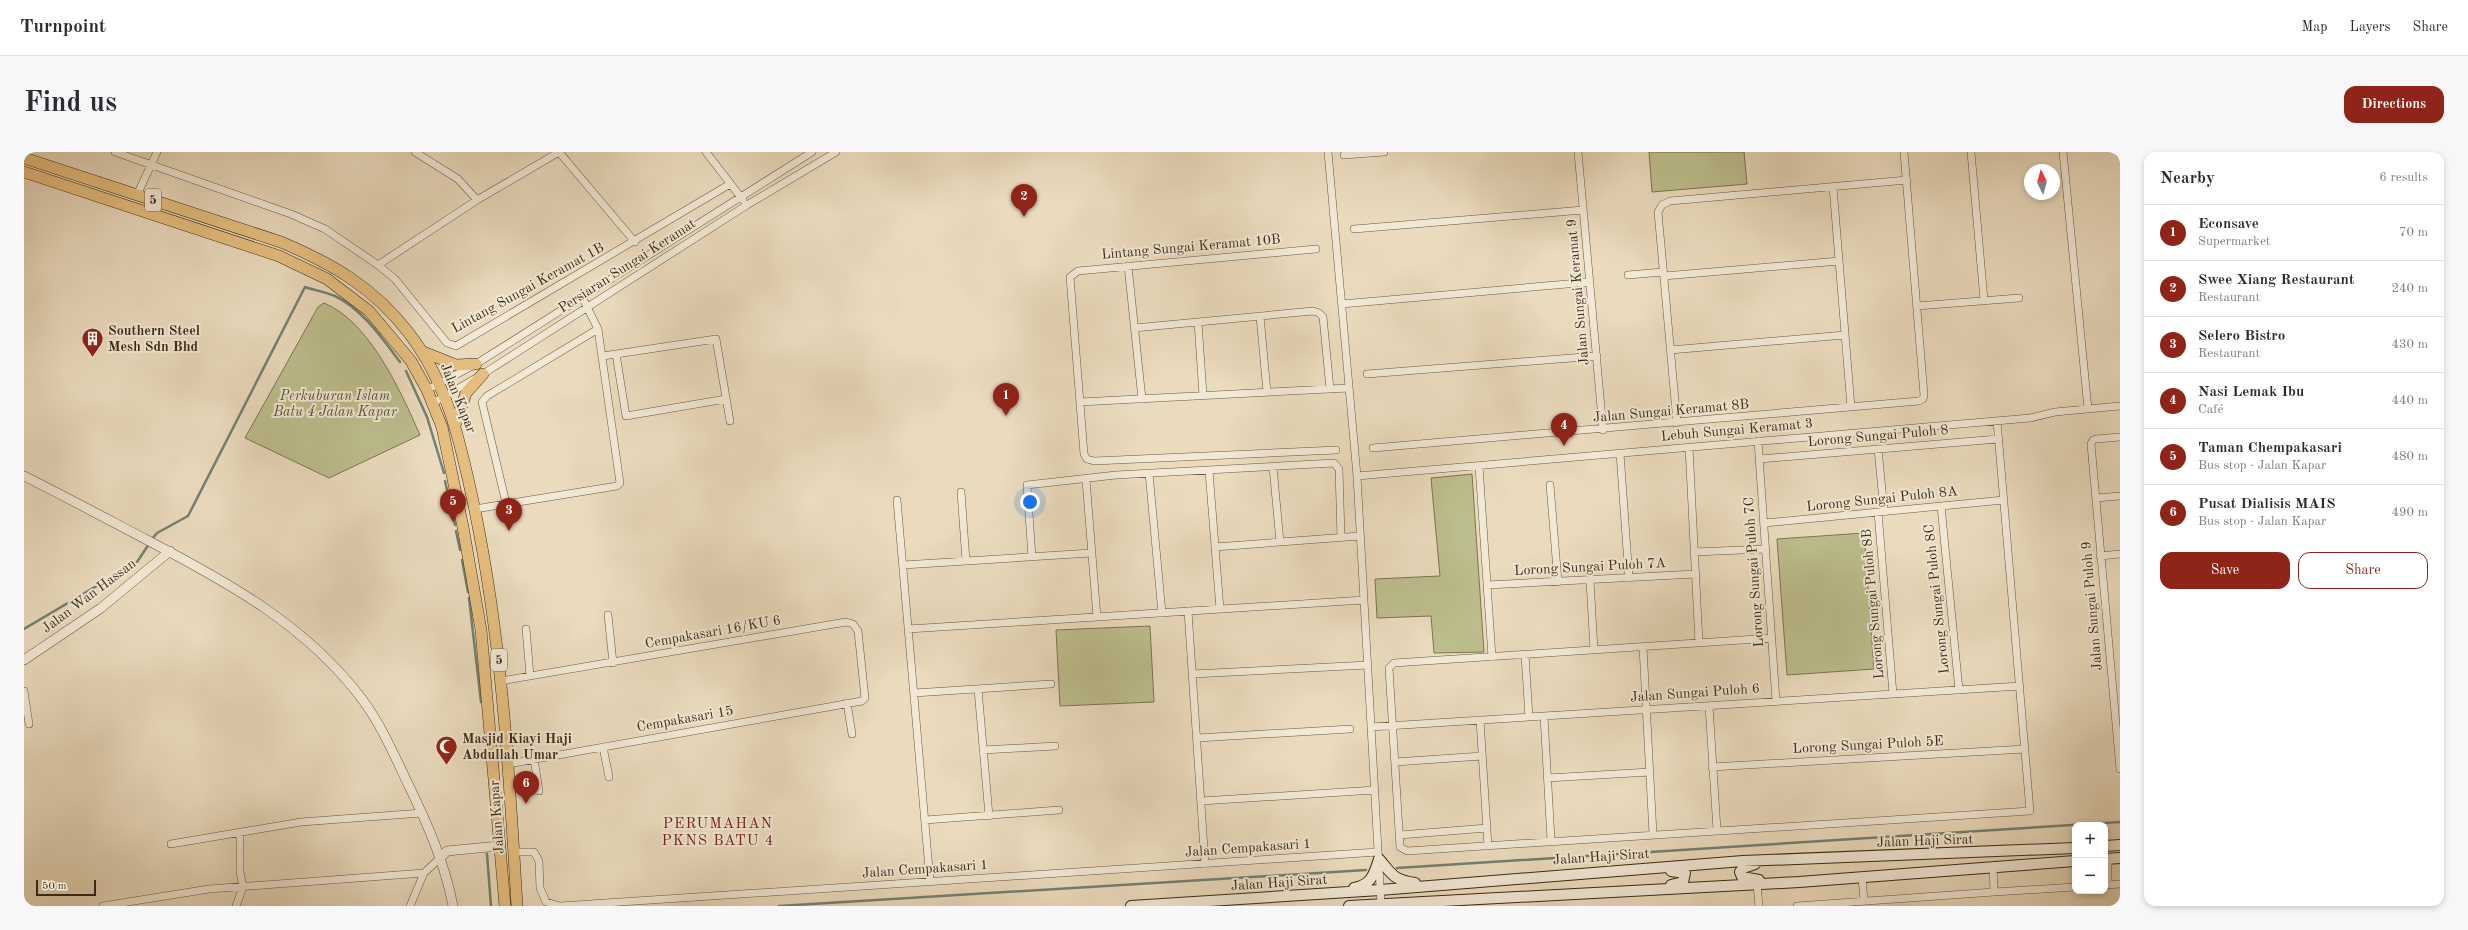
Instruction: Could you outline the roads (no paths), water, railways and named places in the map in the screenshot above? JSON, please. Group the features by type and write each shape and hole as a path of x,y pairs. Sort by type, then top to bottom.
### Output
{"highway":[{"name":"Jalan Kapar","path":"24,158 282,242 322,259 345,272 384,304 421,351 440,385 456,423 475,509 494,610 508,764 518,904"},
{"name":"Jalan Kapar","path":"24,172 278,256 327,279 369,311 411,360 427,390 442,427 450,460 481,630 505,906"},
{"path":"421,351 456,365 476,364"},
{"path":"456,423 466,393 483,374"}],"main road":[{"path":"2108,846 2120,845"},
{"name":"Jalan Haji Sirat","path":"1131,906 1380,890 1779,859 2072,848"},
{"path":"1379,856 1392,876 1402,881 1468,883"},
{"path":"1284,896 1360,886 1368,883 1373,876 1379,856"},
{"path":"2108,859 2120,858"},
{"path":"1779,859 1748,865 1740,872 1742,877 1751,879 1799,882"},
{"name":"Jalan Haji Sirat","path":"1349,906 1421,904 1639,890 1799,882 1993,866 2072,861"},
{"path":"1635,869 1679,871 1685,873 1686,876 1683,882 1675,885 1639,890"}],"street":[{"name":"Lintang Sungai Keramat 1B","path":"115,152 291,214 325,229 378,265 395,279 447,343 456,346 635,242 730,184"},
{"path":"137,195 157,152"},
{"path":"415,152 458,180 477,200"},
{"path":"378,265 477,200 559,152 635,242"},
{"path":"706,152 747,205"},
{"name":"Persiaran Sungai Keramat","path":"427,390 440,385 476,364 812,152"},
{"name":"Persiaran Sungai Keramat","path":"433,403 445,398 747,205 836,152"},
{"path":"1328,152 1356,476 1381,904"},
{"path":"1344,155 1384,152"},
{"name":"Jalan Sungai Keramat 9","path":"1578,152 1603,430"},
{"path":"1904,152 1917,306 2019,298"},
{"path":"1971,152 1984,300"},
{"path":"2063,152 2088,409"},
{"path":"1677,424 1658,212 1662,205 1670,201 1907,180"},
{"path":"1833,186 1851,407"},
{"path":"1354,228 1584,210"},
{"name":"Lintang Sungai Keramat 10B","path":"1080,402 1070,277 1078,271 1316,249"},
{"path":"1628,275 1663,274 1839,261"},
{"path":"1128,266 1142,399"},
{"path":"1342,304 1590,282"},
{"path":"475,509 610,487 620,483 598,329 588,306 582,297"},
{"name":"Jalan Sungai Keramat 8B","path":"1373,448 1677,424 1919,401 1923,399 1917,306"},
{"path":"1134,328 1313,311 1319,313 1323,317 1330,388"},
{"path":"1260,316 1267,392"},
{"path":"1198,322 1203,395"},
{"path":"506,503 482,402 487,396 598,329"},
{"path":"1670,350 1845,334"},
{"path":"603,356 716,338 730,421"},
{"path":"616,354 626,416 726,399"},
{"path":"1367,374 1597,356"},
{"path":"1336,450 1094,461 1088,459 1084,454 1080,402 1349,388"},
{"name":"Lebuh Sungai Keramat 3","path":"1356,476 1997,420 2120,406"},
{"path":"1772,638 1394,663 1389,668 1400,847 1407,851 1551,840 2030,811 1997,420"},
{"name":"Jalan Sungai Puloh 9","path":"2120,437 2092,440 2100,556 2116,689 2120,769"},
{"name":"Lorong Sungai Puloh 8","path":"1760,459 1998,439"},
{"name":"Lorong Sungai Puloh 7C","path":"1758,441 1776,701"},
{"path":"1689,447 1699,643"},
{"name":"Lorong Sungai Puloh 8B","path":"1878,449 1893,694"},
{"path":"1620,453 1629,578"},
{"path":"1032,557 1026,486 1033,483 1086,480 1149,473 1337,464 1341,537"},
{"path":"1479,466 1492,657"},
{"path":"1273,467 1280,542"},
{"path":"1209,471 1220,609"},
{"path":"1149,473 1162,613"},
{"path":"24,476 223,580 278,615 333,664 362,700 386,737 422,813 440,858 453,906"},
{"path":"1086,480 1096,617"},
{"path":"1550,485 1558,582"},
{"path":"961,492 966,561"},
{"path":"2096,498 2120,496"},
{"path":"897,500 930,881"},
{"name":"Lorong Sungai Puloh 8A","path":"1764,523 2004,500"},
{"name":"Lorong Sungai Puloh 8C","path":"1941,506 1959,690"},
{"path":"1215,547 1360,536"},
{"path":"1694,552 1766,549"},
{"name":"Jalan Wan Hassan","path":"24,660 101,608 170,551"},
{"path":"903,565 1091,553"},
{"path":"2100,556 2120,554"},
{"name":"Lorong Sungai Puloh 7A","path":"1487,585 1696,574"},
{"path":"1590,580 1594,650"},
{"path":"908,629 1364,600"},
{"path":"1188,611 1206,864"},
{"path":"608,615 613,662"},
{"name":"Cempakasari 16/KU 6","path":"501,681 850,622 858,631 865,698"},
{"path":"526,629 530,676"},
{"path":"1643,647 1653,834"},
{"path":"1525,654 1529,717"},
{"path":"1193,674 1368,665"},
{"path":"914,693 1051,684"},
{"name":"Jalan Sungai Puloh 6","path":"1371,727 2020,686"},
{"path":"978,689 989,816"},
{"path":"24,691 29,724"},
{"name":"Cempakasari 15","path":"508,764 862,701 865,698"},
{"path":"847,703 852,734"},
{"path":"1709,706 1716,830"},
{"path":"1544,716 1551,840"},
{"path":"1480,720 1488,846"},
{"path":"1197,738 1350,729"},
{"path":"983,750 1055,746"},
{"path":"604,747 609,777"},
{"name":"Lorong Sungai Puloh 5E","path":"1712,767 2025,749"},
{"path":"1395,762 1482,756"},
{"path":"534,759 539,791"},
{"path":"1547,778 1650,772"},
{"path":"1201,801 1375,790"},
{"path":"925,820 1058,810"},
{"path":"171,844 301,822 422,813"},
{"path":"1400,835 1487,828"},
{"path":"236,906 242,887 240,872 240,833"},
{"path":"410,906 424,873 447,851 499,846"},
{"name":"Jalan Cempakasari 1","path":"514,852 534,852 538,861 540,888 546,902 560,906 1206,864 1379,856"},
{"path":"1993,866 1994,892"},
{"path":"103,906 209,889 424,873"},
{"path":"1862,877 1864,901"},
{"path":"1757,884 1759,906"},
{"path":"2108,885 2120,884"},
{"path":"1797,906 2072,887"}],"waterway":[{"path":"152,539 157,533 188,516 305,287 335,296 354,308 371,325 400,362"},
{"path":"406,371 427,417 444,473"},
{"path":"445,481 455,525"},
{"path":"456,531 460,550"},
{"path":"24,629 137,562 149,544"},
{"path":"462,560 468,592"},
{"path":"469,598 481,702"},
{"path":"1397,868 2120,822"},
{"path":"487,854 491,906"},
{"path":"779,906 1366,870"}],"place":[{"name":"Swee Xiang Restaurant","path":"1024,217"},
{"name":"Southern Steel Mesh Sdn Bhd","path":"92,358"},
{"name":"Econsave","path":"1006,416"},
{"name":"Nasi Lemak Ibu","path":"1564,446"},
{"name":"Taman Chempakasari","path":"453,522"},
{"name":"Selero Bistro","path":"509,531"},
{"name":"Masjid Kiayi Haji Abdullah Umar","path":"447,766"},
{"name":"Pusat Dialisis MAIS","path":"526,804"}],"district":[{"name":"PERUMAHAN PKNS BATU 4","path":"718,832"}],"park label":[{"name":"Perkuburan Islam Batu 4 Jalan Kapar","path":"335,404"}]}
